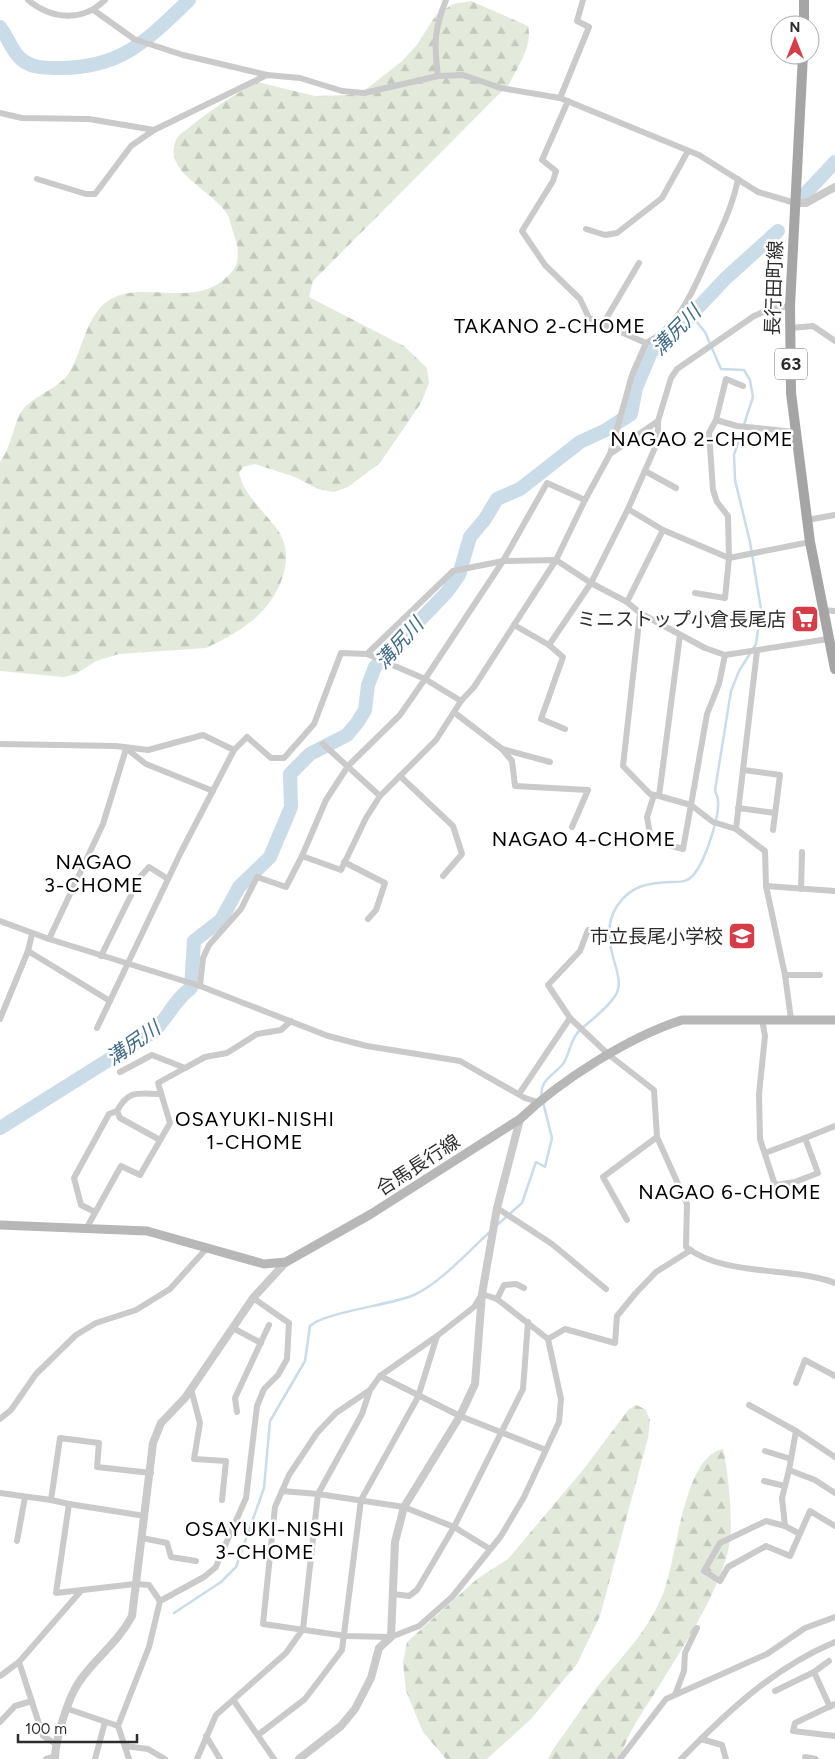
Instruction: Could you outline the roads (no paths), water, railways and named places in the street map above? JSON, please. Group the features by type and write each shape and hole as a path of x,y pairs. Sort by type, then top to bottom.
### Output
{"main road":[{"path":"804,0 804,15"},
{"name":"長行田町線","path":"802,65 790,306 795,432 810,542 835,669"},
{"name":"合馬長行線","path":"0,1225 147,1231 264,1264 286,1262 371,1214 520,1119 538,1102 609,1055 658,1028 682,1020 835,1020"}],"street":[{"path":"28,0 55,14 70,16 94,11 105,0"},
{"path":"438,76 434,47 435,31 446,0"},
{"path":"560,98 589,27 577,21 583,0"},
{"path":"94,11 134,39 183,54 267,75 300,78 342,91 364,93 438,76 463,75 501,88 560,98 688,151 758,192 795,203 806,203 835,187"},
{"path":"37,179 86,194 95,194 131,146 154,130 267,75"},
{"path":"568,101 542,160 556,171 522,231 545,265 580,298 589,318 646,343"},
{"path":"0,113 22,118 107,121 154,130"},
{"path":"586,228 605,235 617,233 662,198 688,151"},
{"path":"302,856 341,870 366,818 380,796 436,740 461,701 474,687 556,560 610,454 632,375 646,343 658,337 688,301 734,200 738,179"},
{"path":"602,324 639,263"},
{"path":"549,645 591,583 628,509 658,441 658,420 671,378 684,362 754,316 770,309 790,306"},
{"path":"790,328 813,326 835,341"},
{"path":"695,594 725,598 729,558 728,516 717,502 713,490 709,433 716,420 726,379 743,386"},
{"path":"610,454 658,420"},
{"path":"716,420 737,426 795,432"},
{"path":"645,470 676,488"},
{"path":"200,986 203,958 209,945 241,909 257,877 286,887 302,856 326,800 348,766 400,715 425,680 504,561 547,484 585,500"},
{"path":"628,509 663,530 729,558 810,542"},
{"path":"807,520 835,514"},
{"path":"627,602 663,530"},
{"path":"367,654 453,571 504,561 556,560 591,583 627,602 640,613 705,648 725,655 828,639"},
{"path":"823,610 835,611"},
{"path":"640,613 622,766 656,795 691,805 712,822 736,829 764,852 766,886 791,1019"},
{"path":"514,625 549,645 562,657 541,719 565,729"},
{"path":"680,635 656,795 647,816 652,840 683,849 708,714 719,684 725,655"},
{"path":"736,829 757,651"},
{"path":"96,1028 168,879 234,750 247,737 271,758 284,758 314,724 341,653 367,654 425,680 461,701"},
{"path":"455,712 502,749 512,761 515,786 588,790 572,827"},
{"path":"0,744 116,746 148,750 203,735 234,750"},
{"path":"323,744 380,796"},
{"path":"126,748 146,764 213,791"},
{"path":"49,939 103,824 126,748"},
{"path":"502,749 550,762"},
{"path":"743,770 780,775 773,830"},
{"path":"400,776 453,826 462,854 443,876"},
{"path":"738,808 775,813"},
{"path":"801,889 802,852"},
{"path":"344,862 385,883 376,910 368,919"},
{"path":"102,956 140,877 149,867 168,879"},
{"path":"766,886 835,891"},
{"path":"0,921 32,934 200,986 328,1036 367,1046 460,1062 519,1094 538,1102"},
{"path":"588,930 580,951 548,985 570,1018 609,1055 654,1090 657,1137 687,1204 686,1246 709,1259 835,1283"},
{"path":"0,1019 28,951 32,934"},
{"path":"28,951 110,1001"},
{"path":"784,975 820,975"},
{"path":"519,1094 570,1018"},
{"path":"762,1019 765,1036 759,1094 760,1139 776,1185 795,1182 818,1173 805,1138"},
{"path":"86,1229 121,1166 140,1175 170,1123 158,1083 204,1057 227,1053 257,1034 280,1030 290,1021"},
{"path":"120,1072 152,1055 185,1068"},
{"path":"95,1212 81,1205 74,1178 109,1114 117,1111 124,1098 130,1094 161,1094"},
{"path":"117,1111 120,1118 160,1140"},
{"path":"391,1637 395,1542 404,1507 460,1416 475,1384 482,1294 497,1208 520,1119"},
{"path":"765,1153 835,1126"},
{"path":"627,1220 603,1177 657,1137"},
{"path":"497,1208 552,1244 606,1289"},
{"path":"0,1419 11,1410 36,1374 76,1334 96,1323 136,1310 170,1289 207,1248"},
{"path":"548,1339 565,1329 615,1343 618,1316 629,1301 656,1272 691,1250"},
{"path":"46,1759 55,1758 56,1744 79,1683 122,1634 132,1616 151,1473 153,1443 161,1423 191,1390 253,1298 286,1262"},
{"path":"497,1299 504,1285 516,1284 524,1288"},
{"path":"299,1759 341,1726 356,1709 371,1678 379,1648 391,1637 419,1626 452,1597 501,1536 519,1505 559,1422 561,1399 548,1339 497,1299 482,1294"},
{"path":"197,1759 216,1715 286,1653 303,1629 318,1494 362,1414 370,1390 380,1376 437,1336 474,1306 482,1294"},
{"path":"129,1759 118,1726 149,1647 160,1601 204,1577 216,1566 246,1498 256,1406 264,1389 278,1375 287,1359 289,1323 253,1298"},
{"path":"393,1594 409,1596 417,1590 454,1527 502,1432 523,1389 528,1322"},
{"path":"237,1412 236,1398 269,1325"},
{"path":"233,1328 260,1343"},
{"path":"258,1735 305,1699 342,1650 346,1636 361,1500 418,1397 437,1336"},
{"path":"796,1383 804,1360 835,1376"},
{"path":"380,1376 418,1397 460,1416 546,1450"},
{"path":"191,1390 200,1424 194,1458 226,1461 222,1500"},
{"path":"370,1390 336,1413 317,1433 289,1475 275,1507 263,1624 346,1636 391,1637"},
{"path":"749,1405 796,1431 835,1457"},
{"path":"785,1526 782,1498 796,1431"},
{"path":"51,1500 60,1438 99,1444 96,1467 151,1473"},
{"path":"765,1451 791,1459"},
{"path":"789,1470 815,1480 835,1493"},
{"path":"764,1481 785,1486"},
{"path":"282,1491 318,1494 404,1507 454,1527 490,1549"},
{"path":"0,1493 145,1516"},
{"path":"17,1542 25,1496"},
{"path":"69,1504 56,1593 80,1592 135,1584 149,1585 160,1601"},
{"path":"800,1534 785,1526 766,1521 720,1543 704,1571 720,1581 728,1567 766,1546 790,1556 800,1534 810,1511 835,1526"},
{"path":"142,1538 167,1544 171,1557 196,1561"},
{"path":"0,1676 19,1662 80,1592"},
{"path":"620,1759 666,1698 767,1654 805,1628 835,1617"},
{"path":"675,1695 684,1670 685,1653 697,1628"},
{"path":"681,1759 730,1709 757,1687 835,1642"},
{"path":"775,1691 814,1672 829,1661"},
{"path":"19,1662 43,1736 56,1744"},
{"path":"814,1672 833,1705 795,1723 793,1731 835,1736"},
{"path":"234,1701 274,1759"},
{"path":"0,1722 15,1706 32,1702"},
{"path":"68,1709 118,1726"},
{"path":"95,1759 105,1722"},
{"path":"206,1736 220,1759"},
{"path":"701,1738 722,1745 726,1759"},
{"path":"125,1746 148,1749 165,1759"},
{"path":"804,1757 816,1759"}],"waterway":[{"path":"0,27 12,48 21,59 30,65 51,68 83,66 102,63 133,49 189,0"},
{"name":"溝尻川","path":"805,194 835,162"},
{"name":"溝尻川","path":"0,1128 153,1032 158,1027 180,998 191,988 194,941 221,920 239,887 270,857 291,807 290,774 310,754 347,735 357,723 365,710 368,685 375,667 447,592 459,575 470,537 485,519 497,499 520,489 580,442 606,430 631,414 636,388 651,352 691,315 726,278 778,231"},
{"path":"542,1097 542,1086 563,1064 577,1034 615,996 618,988 618,978 609,933 611,920 617,906 622,899 641,886 687,880 693,876 704,857 718,809 715,790 731,691 739,671 756,644 761,609 750,542 735,480 734,455 753,397 750,380 744,370 721,369 705,332 691,315"},
{"path":"497,1225 522,1203 536,1162 545,1167 552,1138 543,1102"},
{"path":"174,1613 221,1582 236,1567 264,1488 270,1421 305,1361 310,1326 329,1317 414,1295 445,1274 491,1231"}],"place":[{"name":"ミニストップ小倉長尾店","path":"805,619"},
{"name":"市立長尾小学校","path":"742,936"}],"district":[{"name":"TAKANO 2-CHOME","path":"550,326"},
{"name":"NAGAO 2-CHOME","path":"702,439"},
{"name":"NAGAO 4-CHOME","path":"584,839"},
{"name":"NAGAO 3-CHOME","path":"94,874"},
{"name":"OSAYUKI-NISHI 1-CHOME","path":"255,1130"},
{"name":"NAGAO 6-CHOME","path":"730,1192"},
{"name":"OSAYUKI-NISHI 3-CHOME","path":"265,1540"}]}
